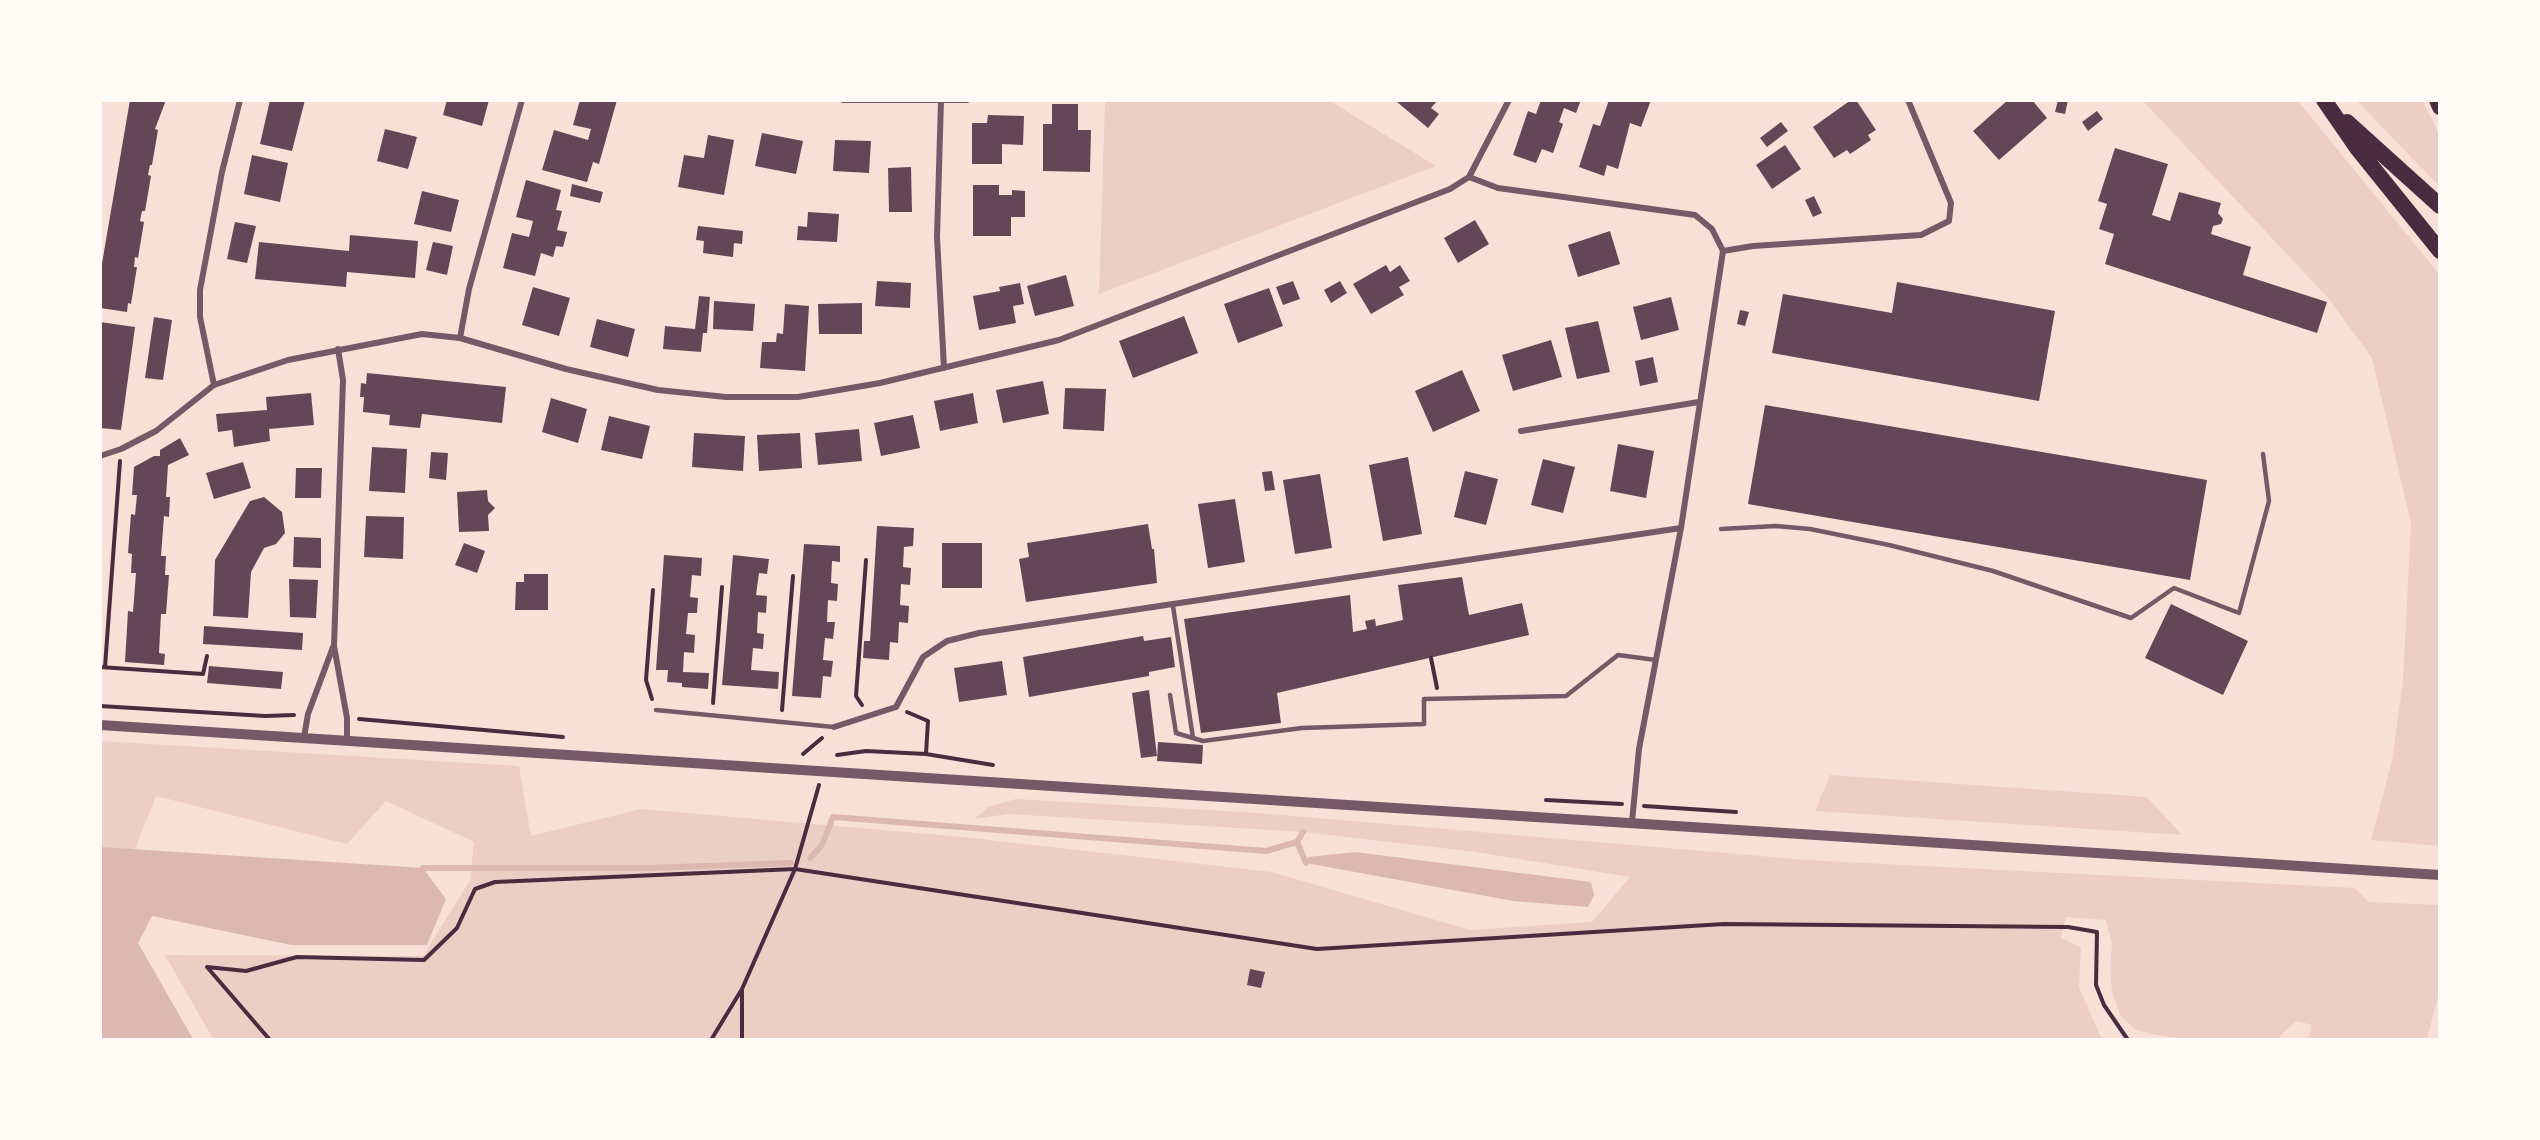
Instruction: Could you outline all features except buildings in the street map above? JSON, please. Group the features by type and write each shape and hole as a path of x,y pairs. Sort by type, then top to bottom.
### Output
{"highway":[{"path":"2324,100 2439,206"},
{"path":"2324,100 2357,148 2439,251"},
{"path":"2437,100 2439,107"}],"street":[{"path":"214,384 200,317 200,290 222,172 240,100"},
{"path":"460,338 469,289 522,100"},
{"path":"843,100 941,102 967,100"},
{"path":"1724,251 1754,246 1921,235 1949,221 1951,203 1908,100"},
{"path":"941,102 937,237 944,368"},
{"path":"100,456 121,449 156,431 214,384 288,360 422,334 460,338 566,369 658,390 726,397 798,397 880,383 1059,340 1450,189 1469,177 1505,102"},
{"path":"1469,177 1498,188 1695,215 1712,229 1724,251 1681,528 1639,749 1632,822"},
{"path":"338,349 343,380 334,646 347,718 346,740"},
{"path":"1521,431 1699,402"},
{"path":"834,727 896,707 923,657 947,641 979,633 1173,606 1681,528"},
{"path":"304,737 308,714 334,646"},
{"path":"100,725 2439,875"}],"lane":[{"path":"1721,529 1776,526 1810,529 1888,545 1994,571 2131,618 2174,588 2239,613 2269,501 2263,454"},
{"path":"1173,606 1193,738"},
{"path":"1170,695 1176,733 1203,741 1302,728 1424,724 1424,699 1566,696 1618,655 1656,660"},
{"path":"656,710 834,727"}],"path":[{"path":"121,449 103,667 203,674 207,656"},
{"path":"866,560 856,696 869,716"},
{"path":"781,722 793,576"},
{"path":"712,715 722,587"},
{"path":"653,590 646,680 656,710"},
{"path":"1431,658 1439,698"},
{"path":"100,706 264,716 308,714"},
{"path":"896,707 928,722 926,754"},
{"path":"347,718 570,738"},
{"path":"834,756 866,751 926,754 997,765"},
{"path":"802,755 813,756"},
{"path":"711,1040 742,989 795,869 822,770"},
{"path":"1539,799 1633,805"},
{"path":"270,1040 207,967 246,971 297,957 424,960 457,928 475,889 495,882 795,869 1317,949 1724,924 2068,927 2097,932 2096,985 2104,1005 2128,1040"},
{"path":"742,989 742,1040"}],"shaded area":[{"path":"1105,101 1330,101 1436,166 1099,294"},
{"path":"2143,101 2298,101 2439,274 2439,846 2371,840 2392,761 2403,681 2411,523 2372,358 2329,299"},
{"path":"2357,101 2423,101 2439,134 2439,186"},
{"path":"100,741 519,766 531,836 641,809 963,837 1272,872 1470,930 1592,922 1630,877 1476,852 1303,832 1008,814 974,819 988,807 1016,799 1259,813 1807,860 2355,888 2369,902 2439,905 2439,993 2427,1039 2309,1039 2312,1025 2296,1021 2277,1039 2195,1040 2156,1035 2136,1030 2121,1016 2112,992 2110,968 2112,943 2106,920 2066,917 2061,938 2081,947 2079,988 2102,1039 213,1039 165,955 423,956 470,880 474,842 386,801 347,844 156,796 134,851 101,847"},
{"path":"1830,775 2147,797 2182,835 1815,811"},
{"path":"101,847 423,868 446,899 427,945 291,945 152,916 138,943 193,1039 101,1039"},
{"path":"1355,852 1591,882 1594,895 1588,907 1513,901 1306,863 1308,857"}],"waterway":[{"path":"810,858 822,845 833,817 1266,851 1297,842 1303,832"},
{"path":"1297,842 1306,863"},
{"path":"423,868 649,868 791,863"}]}
